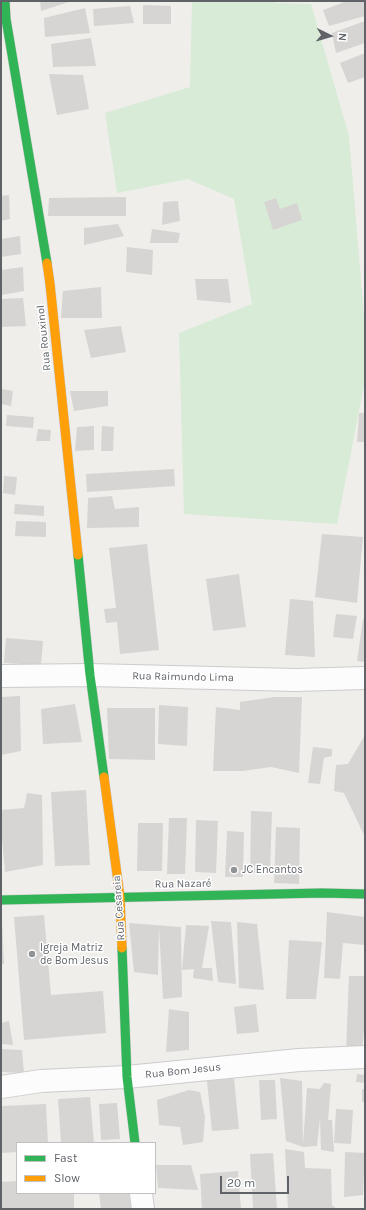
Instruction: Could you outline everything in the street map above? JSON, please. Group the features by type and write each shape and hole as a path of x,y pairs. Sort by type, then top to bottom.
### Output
{"street":[{"name":"Rua Rouxinol","path":"4,13 50,284 90,675"},
{"name":"Rua Raimundo Lima","path":"1,676 90,675 296,680 365,678"},
{"name":"Rua Cesareia","path":"90,675 120,897 127,1077 135,1142"},
{"name":"Rua Nazaré","path":"1,900 314,893 365,894"},
{"name":"Rua Bom Jesus","path":"1,1087 41,1081 127,1077 299,1060 365,1057"},
{"path":"141,1194 143,1209"}],"green space":[{"path":"192,1 274,1 274,3 311,4 349,136 365,330 365,380 337,524 184,514 179,333 252,304 234,199 188,179 117,193 105,113 190,87"}],"building":[{"path":"40,1 72,1 41,11"},
{"path":"347,1 365,1 365,16 329,26 323,10"},
{"path":"143,5 171,6 171,24 143,24"},
{"path":"130,6 134,23 94,26 93,9"},
{"path":"85,8 90,33 45,37 44,18"},
{"path":"365,21 365,43 336,53 332,33"},
{"path":"91,38 96,66 53,67 51,44"},
{"path":"365,53 365,77 348,83 340,63"},
{"path":"49,74 83,75 89,109 57,115"},
{"path":"9,195 10,219 1,221 1,196"},
{"path":"126,197 126,216 48,216 49,198"},
{"path":"276,198 280,209 297,203 302,220 273,230 264,202"},
{"path":"178,201 180,221 162,225 163,202"},
{"path":"118,224 124,236 84,245 84,228"},
{"path":"152,229 180,233 178,243 150,243"},
{"path":"20,236 21,254 1,257 1,239"},
{"path":"127,247 153,250 152,275 126,272"},
{"path":"23,267 24,291 1,295 1,270"},
{"path":"195,279 228,279 231,303 197,300"},
{"path":"101,287 102,318 61,318 63,291"},
{"path":"23,298 26,326 1,327 1,299"},
{"path":"121,326 126,352 91,358 84,330"},
{"path":"2,389 13,391 11,406 1,404"},
{"path":"70,391 108,391 108,406 74,411"},
{"path":"359,413 365,413 365,442 357,442"},
{"path":"7,415 34,417 33,428 6,426"},
{"path":"94,426 94,450 75,451 77,427"},
{"path":"102,426 114,427 113,451 101,451"},
{"path":"38,429 51,430 50,441 36,441"},
{"path":"174,469 175,486 87,492 86,474"},
{"path":"4,476 17,477 15,495 3,493"},
{"path":"112,496 115,509 139,507 139,527 87,528 88,498"},
{"path":"15,504 44,506 44,516 14,514"},
{"path":"16,521 46,522 46,537 15,536"},
{"path":"322,534 363,537 357,603 315,597"},
{"path":"147,544 159,650 120,654 117,622 106,623 104,609 116,608 109,548"},
{"path":"239,574 246,627 213,631 206,579"},
{"path":"290,599 313,601 315,657 285,655"},
{"path":"336,614 357,616 353,639 333,637"},
{"path":"363,619 365,619 365,662 357,661"},
{"path":"6,638 43,641 41,665 4,663"},
{"path":"20,696 21,751 1,755 1,697"},
{"path":"274,697 302,697 299,773 271,767 243,771 213,771 216,707 240,710 240,702"},
{"path":"75,704 82,742 43,744 41,709"},
{"path":"159,705 188,707 187,746 158,744"},
{"path":"107,708 155,708 155,760 109,759"},
{"path":"365,735 365,837 344,793 334,791 336,765 348,764"},
{"path":"313,747 332,749 332,756 324,758 320,784 308,783"},
{"path":"86,790 90,865 55,866 51,792"},
{"path":"27,793 42,795 43,865 5,872 1,810 24,808"},
{"path":"251,811 272,812 270,873 250,873"},
{"path":"169,818 187,818 185,874 167,874"},
{"path":"196,820 218,821 216,873 195,872"},
{"path":"138,823 163,823 162,871 137,871"},
{"path":"276,827 300,828 299,884 274,883"},
{"path":"227,831 244,832 243,877 225,877"},
{"path":"327,912 365,917 365,945 343,943 340,979 324,978"},
{"name":"Igreja Matriz de Bom Jesus","path":"44,915 51,995 103,991 106,1033 24,1040 14,917"},
{"path":"2,920 4,964 1,964"},
{"path":"211,921 231,922 236,984 218,982"},
{"path":"237,922 257,924 264,990 239,988"},
{"path":"129,923 181,927 182,997 163,999 159,928 158,975 134,972"},
{"path":"186,925 209,926 202,968 212,968 213,981 193,978 194,969 182,970"},
{"path":"289,940 322,942 316,999 286,999"},
{"path":"349,976 365,976 365,1019 362,1051 346,1052"},
{"path":"256,1004 259,1032 237,1034 234,1007"},
{"path":"169,1009 189,1012 189,1050 166,1052"},
{"path":"9,1021 13,1045 1,1044 1,1023"},
{"path":"1,1049 22,1050 24,1073 1,1072"},
{"path":"357,1074 365,1075 365,1083 356,1082"},
{"path":"234,1078 239,1129 212,1131 207,1081"},
{"path":"280,1078 302,1081 303,1144 307,1088 320,1089 324,1083 331,1084 328,1120 332,1120 334,1152 321,1150 320,1119 317,1146 303,1147 286,1141"},
{"path":"259,1080 275,1080 277,1119 261,1120"},
{"path":"362,1089 365,1089 365,1102 362,1102"},
{"path":"189,1090 200,1092 205,1117 203,1142 183,1145 180,1127 159,1125 157,1100"},
{"path":"90,1097 94,1142 61,1142 58,1099"},
{"path":"117,1103 120,1139 101,1140 99,1104"},
{"path":"46,1104 48,1142 16,1142 16,1152 1,1153 1,1106"},
{"path":"336,1109 353,1110 351,1144 334,1143"},
{"path":"285,1149 304,1152 305,1168 331,1169 332,1205 337,1209 288,1209"},
{"path":"345,1152 365,1153 363,1195 344,1197"},
{"path":"273,1153 277,1209 253,1209 250,1154"},
{"path":"156,1165 191,1165 198,1190 158,1188"},
{"path":"238,1171 241,1209 202,1209 200,1174"},
{"path":"16,1181 16,1194 74,1194 74,1209 2,1209 1,1182"},
{"path":"99,1194 129,1194 131,1209 101,1209"}],"traffic: fast":[{"path":"5,1 6,19 47,263"},
{"path":"78,555 90,675 104,777"},
{"path":"1,900 322,893 365,894"},
{"path":"122,948 127,1077 135,1142"}],"traffic: slow":[{"path":"47,263 78,555"},
{"path":"104,777 120,897 122,948"}],"place":[{"name":"JC Encantos","path":"234,870"},
{"name":"Igreja Matriz de Bom Jesus","path":"32,954"}]}
